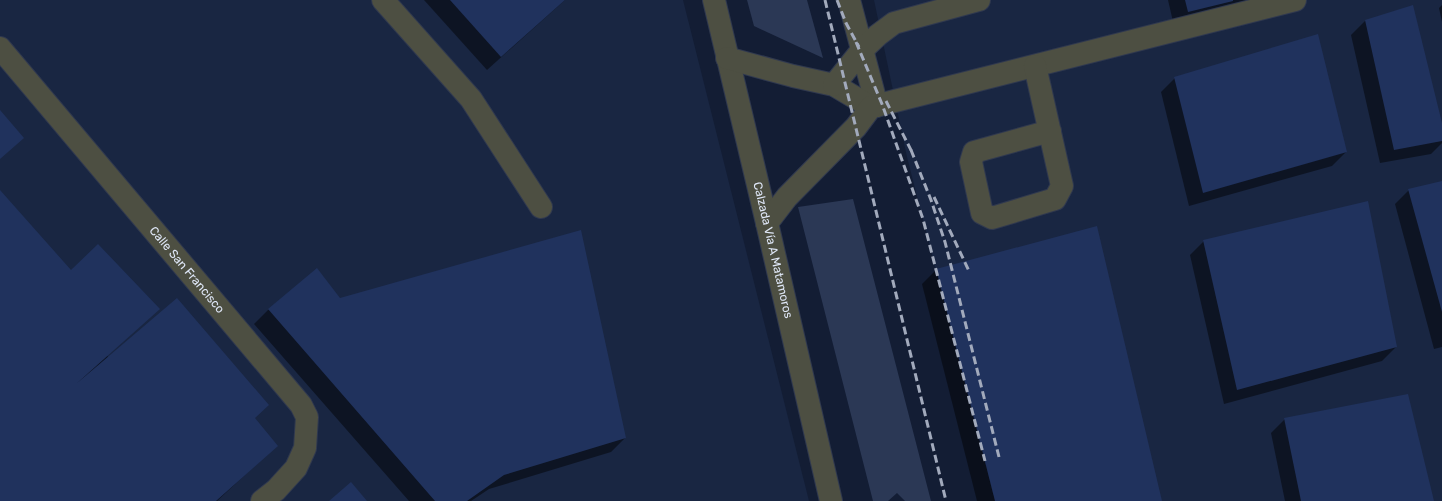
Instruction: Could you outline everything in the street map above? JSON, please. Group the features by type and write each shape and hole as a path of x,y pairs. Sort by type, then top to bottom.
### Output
{"street":[{"path":"383,0 471,99 541,207"},
{"name":"Calzada Vía A Matamoros","path":"714,0 831,501"},
{"path":"849,0 874,106"},
{"path":"834,85 862,50 878,34 894,23 979,0"},
{"path":"767,223 787,197 856,127 874,106 1292,0"},
{"name":"Calle San Francisco","path":"0,48 302,405 307,417 304,448 296,468 276,490 262,501"},
{"path":"728,58 793,76 834,85 874,106"},
{"path":"1035,66 1050,130 1062,186 1055,199 992,218 982,213 970,162 974,152 1050,130"}],"shaded area":[{"path":"0,0 683,0 809,501 0,501"},
{"path":"747,0 807,0 823,58 754,26"},
{"path":"874,0 1442,0 1442,501 995,501 907,157"},
{"path":"853,199 931,501 905,501 897,493 888,501 873,501 798,207"}],"building":[{"path":"450,0 565,0 501,57"},
{"path":"1185,0 1233,0 1233,1 1188,12"},
{"path":"1413,5 1442,123 1442,141 1394,150 1365,20"},
{"path":"1318,34 1347,152 1203,193 1174,77"},
{"path":"0,110 24,138 0,159"},
{"path":"1442,181 1442,312 1408,189"},
{"path":"0,190 71,270 98,244 160,309 76,384 177,298 269,405 255,418 278,446 216,501 0,501"},
{"path":"1368,201 1397,347 1237,390 1203,240"},
{"path":"1097,226 1162,501 995,501 936,269"},
{"path":"581,230 626,438 504,475 467,501 435,501 268,309 317,268 340,298"},
{"path":"1408,394 1434,501 1301,501 1284,418"},
{"path":"351,482 367,501 329,501"}],"railway":[{"path":"825,0 946,501"},
{"path":"837,0 846,23 859,47"},
{"path":"856,42 882,104 923,219 985,461"},
{"path":"886,101 913,154"},
{"path":"911,150 931,200 945,242 999,457"},
{"path":"934,197 969,271"}]}
